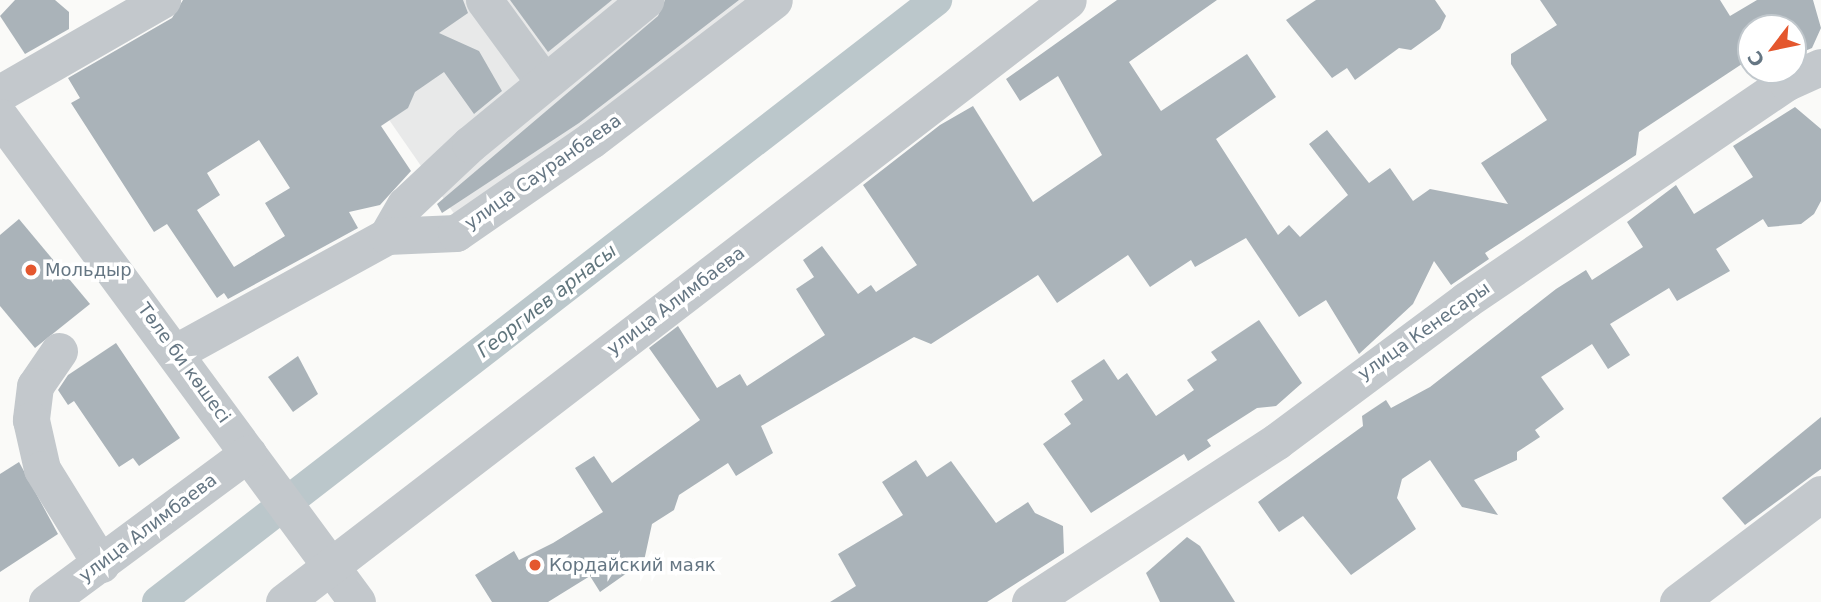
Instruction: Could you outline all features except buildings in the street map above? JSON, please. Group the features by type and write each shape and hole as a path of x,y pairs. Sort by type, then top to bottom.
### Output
{"street":[{"path":"0,93 162,0"},
{"path":"484,0 543,81"},
{"path":"387,236 405,205 543,81 645,0"},
{"name":"улица Сауранбаева","path":"178,351 387,236 456,233 590,141 774,0"},
{"name":"улица Алимбаева","path":"284,602 330,563 1068,0"},
{"name":"улица Кенесары","path":"1030,602 1277,441 1466,300 1787,82 1821,67"},
{"name":"Төле би көшесі","path":"0,117 178,351 256,464 330,563"},
{"path":"59,351 35,386 32,421 42,468 101,564"},
{"name":"улица Алимбаева","path":"47,602 256,464"},
{"path":"1678,602 1821,494"},
{"path":"330,563 357,602"}],"shaded area":[{"path":"306,0 793,0 464,228"}],"waterway":[{"name":"Георгиев арнасы","path":"158,602 936,0"}],"place":[{"name":"Мольдыр","path":"31,270"},
{"name":"Кордайский маяк","path":"535,565"}]}
